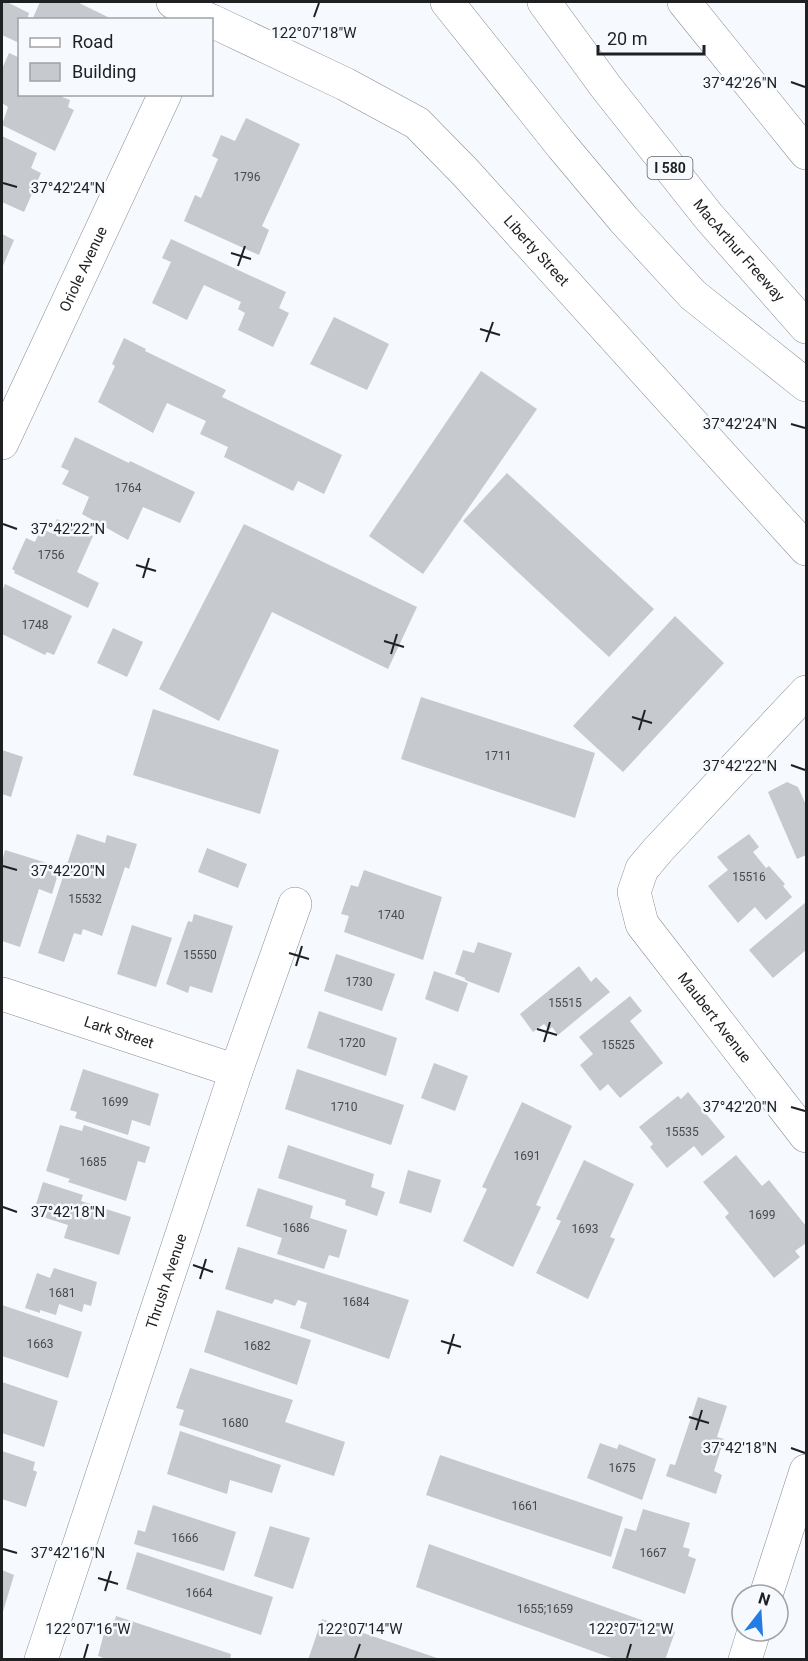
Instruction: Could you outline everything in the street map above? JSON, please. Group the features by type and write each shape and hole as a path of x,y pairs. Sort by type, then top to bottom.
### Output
{"main road":[{"path":"447,2 568,154 624,220 693,295 807,385"},
{"name":"MacArthur Freeway","path":"544,2 606,87 709,217 807,327"},
{"path":"684,2 807,153"},
{"name":"Liberty Street","path":"213,22 345,84 417,123 465,172 807,549"},
{"name":"Oriole Avenue","path":"2,443 164,96"},
{"name":"Maubert Avenue","path":"807,692 658,850 642,869 634,892 642,924 807,1136"},
{"name":"Thrush Avenue","path":"41,1659 236,1071 295,904"},
{"name":"Lark Street","path":"2,994 236,1071"},
{"path":"770,1583 807,1471"},
{"path":"745,1659 750,1643"}],"building":[{"path":"2,2 7,2 29,13 28,18 18,18 17,42 2,35"},
{"path":"40,2 77,2 110,18 33,18"},
{"path":"9,53 18,57 18,96 62,96 70,100 68,107 74,110 55,151 2,125 8,107 2,103 2,69"},
{"path":"246,118 300,144 262,226 269,230 259,255 184,221 195,195 201,198 218,159 212,156 221,135 235,141"},
{"path":"2,136 37,153 31,168 41,173 24,212 2,202"},
{"path":"2,234 14,240 2,268"},
{"path":"171,239 286,292 279,308 289,313 273,347 238,330 245,313 238,309 241,302 204,285 187,320 152,303 171,262 162,258"},
{"path":"334,317 389,344 367,390 310,364"},
{"path":"124,338 146,349 145,351 226,390 222,397 342,455 324,494 298,481 293,491 224,457 228,447 200,434 206,421 167,403 153,433 98,402 115,366 112,364"},
{"path":"481,371 537,409 423,574 369,536"},
{"path":"75,437 195,492 180,523 143,507 128,540 82,514 89,497 62,484 69,471 61,467"},
{"path":"507,473 654,609 609,657 463,521"},
{"path":"57,519 93,536 77,572 99,583 88,608 14,573 12,569 26,538 35,542 41,528 51,533"},
{"path":"244,524 417,607 388,669 272,612 219,721 159,689"},
{"path":"5,584 72,616 54,655 47,652 45,655 2,634 2,591"},
{"path":"675,616 724,663 623,772 573,726"},
{"path":"113,628 143,642 127,677 97,663"},
{"path":"421,697 595,753 575,818 401,759"},
{"path":"153,709 279,750 260,814 133,775"},
{"path":"2,750 23,757 11,797 2,794"},
{"path":"787,782 798,787 806,805 806,855 797,859 768,792"},
{"path":"77,834 105,843 107,835 137,844 129,869 125,867 102,936 83,929 81,935 74,933 64,962 38,953"},
{"path":"749,834 759,847 753,852 766,868 769,866 785,884 783,886 792,897 766,920 755,907 738,923 708,886 728,870 717,857"},
{"path":"207,848 247,864 238,888 198,872"},
{"path":"5,850 60,867 52,894 39,889 20,947 2,941 2,862"},
{"path":"364,870 442,897 423,960 344,932 349,916 341,914 351,885 358,887"},
{"path":"806,902 806,950 773,978 749,950"},
{"path":"194,914 233,926 212,993 190,986 188,993 166,984 188,921 192,922"},
{"path":"132,925 172,938 156,987 117,974"},
{"path":"478,942 512,953 499,993 455,974 463,950 474,953"},
{"path":"336,954 395,974 382,1011 324,991"},
{"path":"579,966 591,982 596,977 610,992 558,1035 552,1027 549,1030 544,1024 533,1032 520,1014"},
{"path":"434,971 468,983 458,1012 425,999"},
{"path":"630,996 642,1011 630,1021 663,1063 620,1098 608,1084 600,1091 580,1065 593,1054 579,1037"},
{"path":"319,1011 397,1038 386,1076 307,1048"},
{"path":"434,1063 468,1076 455,1111 421,1098"},
{"path":"83,1069 159,1094 150,1126 132,1120 128,1135 75,1118 77,1112 70,1110"},
{"path":"297,1069 404,1105 391,1145 285,1109"},
{"path":"688,1092 725,1137 702,1156 694,1146 667,1168 650,1147 653,1144 639,1127 678,1096 681,1099"},
{"path":"522,1102 572,1126 536,1205 541,1207 513,1267 463,1241 487,1189 482,1187"},
{"path":"60,1125 82,1131 84,1125 150,1147 145,1163 138,1161 126,1201 68,1182 70,1179 46,1171"},
{"path":"288,1145 374,1174 371,1187 385,1192 377,1216 345,1205 346,1200 278,1178"},
{"path":"736,1155 762,1186 769,1180 806,1226 806,1243 795,1251 800,1257 774,1278 725,1217 729,1213 703,1182"},
{"path":"584,1160 634,1184 610,1237 615,1239 588,1299 536,1273 561,1221 556,1219"},
{"path":"408,1170 441,1180 431,1213 399,1203"},
{"path":"43,1182 83,1195 81,1201 131,1217 119,1255 64,1238 68,1225 33,1214"},
{"path":"258,1188 313,1206 310,1218 347,1230 339,1258 329,1255 324,1269 277,1254 282,1238 246,1226"},
{"path":"238,1247 409,1300 389,1359 300,1328 307,1303 298,1300 295,1306 275,1299 272,1304 225,1289"},
{"path":"54,1268 97,1282 91,1306 84,1304 82,1312 59,1304 56,1315 25,1308 37,1273 50,1278"},
{"path":"2,1305 82,1332 68,1378 2,1356"},
{"path":"217,1310 311,1340 297,1385 204,1352"},
{"path":"190,1368 293,1400 285,1422 345,1442 334,1476 179,1425 184,1410 176,1408"},
{"path":"2,1382 58,1401 44,1447 2,1433"},
{"path":"698,1397 727,1406 717,1437 724,1439 714,1471 722,1475 716,1494 666,1476 670,1464 675,1465"},
{"path":"180,1431 281,1465 272,1493 230,1480 227,1494 167,1474"},
{"path":"600,1443 617,1449 619,1444 656,1459 642,1500 587,1478"},
{"path":"2,1451 35,1462 33,1470 37,1472 26,1507 2,1499"},
{"path":"440,1455 623,1517 611,1557 426,1495"},
{"path":"153,1505 236,1532 224,1571 134,1544 138,1530 145,1532"},
{"path":"643,1509 690,1523 683,1547 690,1549 688,1556 696,1559 685,1594 612,1568 625,1528 636,1531"},
{"path":"270,1526 310,1538 293,1589 254,1576"},
{"path":"429,1544 675,1632 665,1660 617,1660 416,1587"},
{"path":"137,1552 273,1597 261,1635 126,1589"},
{"path":"2,1570 14,1575 2,1615"},
{"path":"116,1616 231,1654 230,1660 109,1660 98,1656 104,1633 111,1634"},
{"path":"322,1619 440,1659 308,1660"}]}
